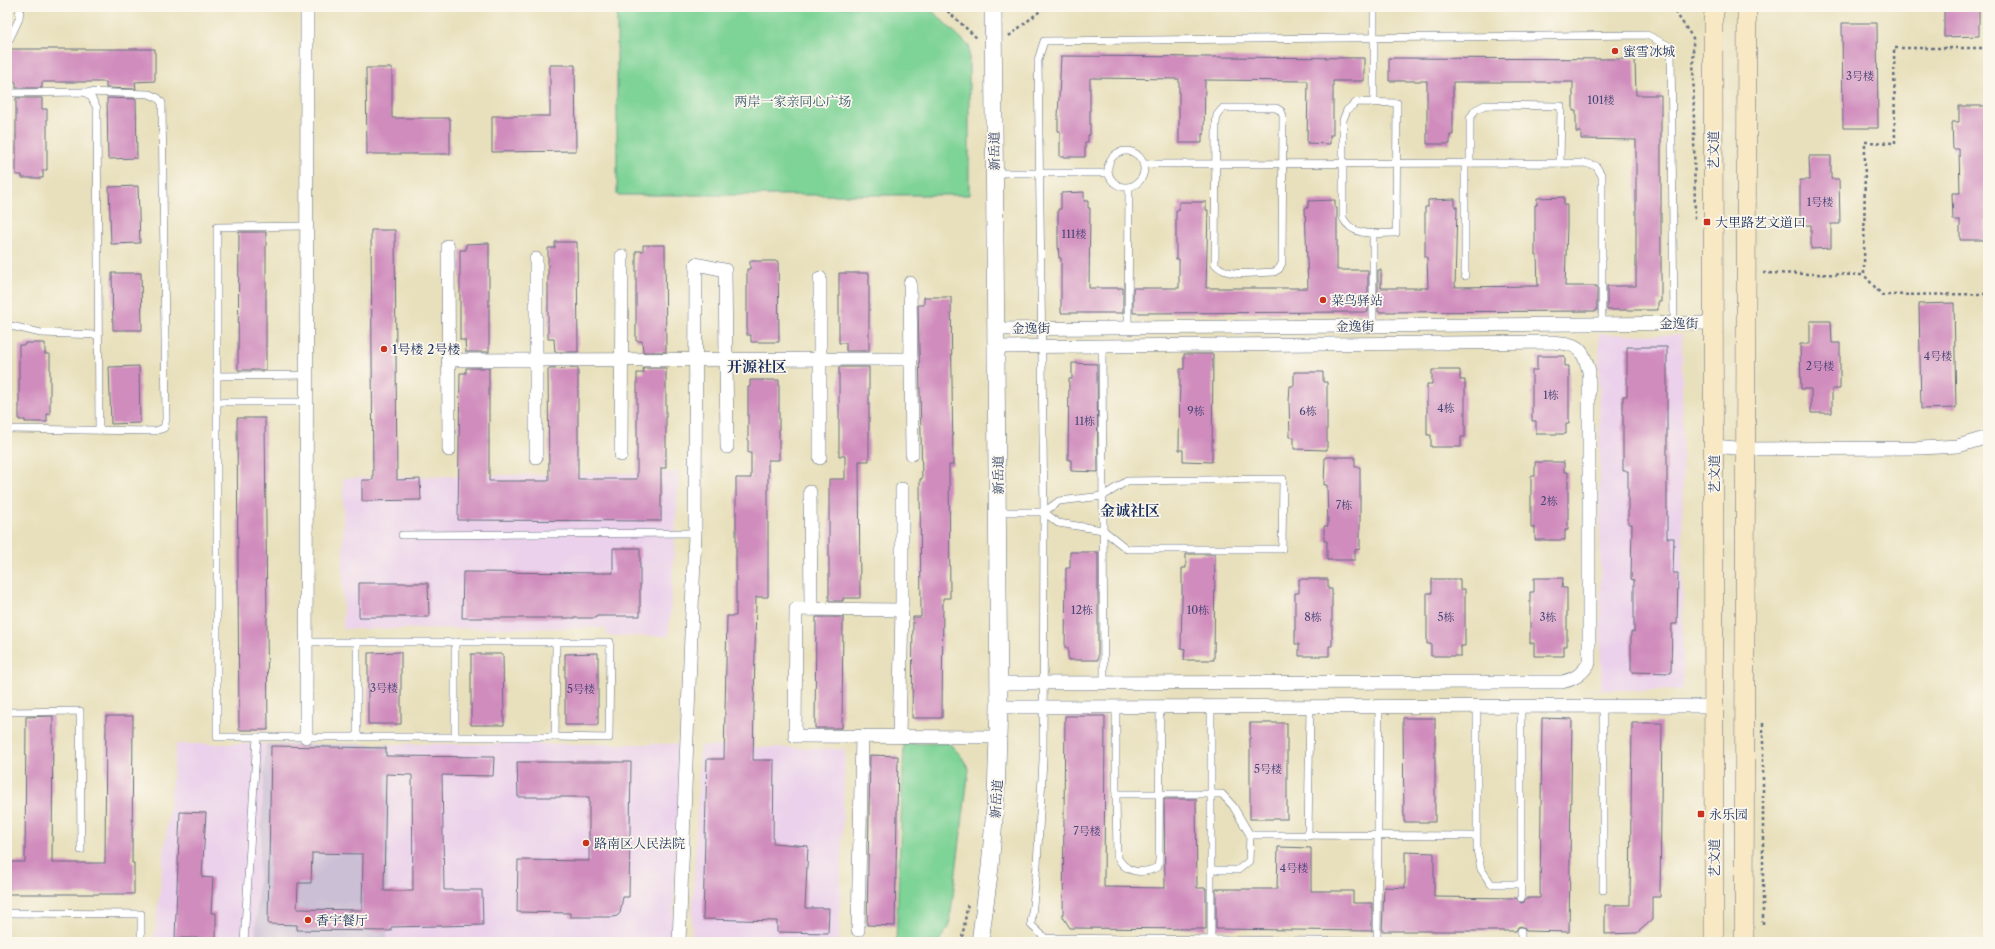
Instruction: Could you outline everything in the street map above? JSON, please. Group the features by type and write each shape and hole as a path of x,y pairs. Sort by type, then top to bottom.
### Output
{"main road":[{"name":"艺文道","path":"1714,942 1713,19 1715,7"},
{"path":"1744,942 1747,449 1747,7"}],"street":[{"path":"306,737 307,7"},
{"name":"新岳道","path":"980,942 990,867 996,796 1000,683 992,7"},
{"path":"448,246 449,450"},
{"path":"621,455 622,256"},
{"path":"536,259 536,457"},
{"path":"679,942 695,533 697,361 696,264 725,270 727,448"},
{"path":"820,278 820,458"},
{"path":"910,283 912,454"},
{"name":"金逸街","path":"996,329 1713,323"},
{"path":"997,346 1552,342 1572,344 1585,356 1589,371 1589,663 1584,671 1573,679 1562,682 1000,683"},
{"path":"448,360 697,361 911,359"},
{"path":"1714,446 1747,449 1958,446 1988,437"},
{"path":"899,736 902,610 902,489"},
{"path":"810,492 811,609"},
{"path":"902,610 796,609 795,736 999,737"},
{"path":"999,707 1714,706"},
{"path":"858,930 862,736"}],"lane":[{"path":"7,40 9,40 19,19 20,7"},
{"path":"1374,7 1374,102"},
{"path":"1402,942 1045,938 1031,925 1043,768 1044,512 1038,60 1044,41 1647,35 1671,47 1674,323"},
{"path":"7,93 85,92 149,94 158,98 162,103 166,419 164,428 155,431 7,429"},
{"path":"85,92 91,97 97,108 99,430"},
{"path":"1357,102 1374,102 1397,103 1396,232 1356,232 1347,226 1343,218 1343,120 1347,110 1357,102"},
{"path":"1465,276 1467,163 1470,119 1475,110 1485,105 1561,106 1560,163"},
{"path":"1223,108 1276,108 1281,111 1283,116 1282,263 1274,272 1228,273 1221,270 1215,264 1215,164 1217,115 1223,108"},
{"path":"1131,151 1142,158 1144,164 1143,176 1135,186 1123,187 1114,182 1108,173 1110,161 1119,152 1131,151"},
{"path":"1144,164 1560,163 1596,166 1602,176 1602,323"},
{"path":"995,173 1108,173"},
{"path":"1128,328 1129,187"},
{"path":"307,226 217,227 217,737 609,738 610,642 307,642"},
{"path":"1373,233 1373,326"},
{"path":"7,325 41,333 98,335"},
{"path":"1102,346 1104,682"},
{"path":"217,376 307,375"},
{"path":"217,402 307,402"},
{"path":"998,512 1044,512 1059,501 1103,496 1127,481 1282,479 1282,549 1127,549 1103,530 1058,523 1044,512"},
{"path":"402,535 695,533"},
{"path":"357,642 357,737"},
{"path":"455,642 455,737"},
{"path":"555,738 556,642"},
{"path":"1116,706 1117,856 1121,866 1128,870 1150,870 1158,867 1160,707"},
{"path":"1477,706 1476,836 1481,869 1491,884 1522,884"},
{"path":"1522,706 1522,898"},
{"path":"1603,706 1603,890"},
{"path":"1211,707 1211,941"},
{"path":"1308,836 1310,707"},
{"path":"1377,942 1379,707"},
{"path":"7,712 80,711 81,850"},
{"path":"244,942 257,737"},
{"path":"1116,794 1222,794 1233,806 1250,835 1249,861 1238,870 1211,870"},
{"path":"1250,835 1378,837 1476,836"},
{"path":"7,913 141,914 141,942"},
{"path":"1521,931 1521,942"}],"path":[{"path":"1988,48 1894,48 1895,143 1865,142 1864,275 1882,295 1988,294"},
{"path":"1746,273 1864,275"},
{"path":"959,942 962,939"}],"shaded area":[{"path":"1599,334 1682,335 1683,690 1577,690 1601,689"},
{"path":"679,472 669,636 606,636 606,628 343,629 343,478"},
{"path":"176,744 266,744 255,942 154,942"},
{"path":"266,744 389,744 387,942 255,942"},
{"name":"路南区人民法院","path":"389,744 681,744 672,942 387,942"},
{"path":"700,746 845,749 839,942 691,942"}],"green space":[{"name":"两岸一家亲同心广场","path":"617,7 928,7 969,46 969,195 617,195"},
{"path":"949,743 961,756 969,769 949,927 938,942 896,942 904,744"}],"building":[{"path":"1944,7 1979,7 1979,36 1944,37"},
{"path":"1842,23 1877,23 1878,128 1843,128"},
{"path":"7,49 155,49 155,81 135,82 136,89 106,88 106,82 42,82 42,88 16,88 16,82 7,82"},
{"path":"1061,56 1364,58 1364,81 1333,81 1333,135 1330,135 1330,144 1307,143 1308,81 1205,80 1204,134 1202,134 1202,143 1179,143 1179,79 1090,78 1090,135 1088,135 1088,142 1085,142 1085,157 1060,157 1060,131 1058,131 1058,117"},
{"path":"1389,58 1635,59 1636,95 1661,95 1661,302 1658,302 1658,310 1607,310 1607,286 1636,286 1636,140 1581,139 1581,132 1576,132 1576,111 1573,111 1573,82 1453,82 1453,135 1450,135 1450,144 1427,144 1427,81 1389,81"},
{"path":"550,65 575,65 576,151 492,152 492,116 550,116"},
{"path":"366,68 392,68 392,118 450,118 450,154 367,154"},
{"path":"16,98 42,98 42,109 47,109 47,170 43,170 43,178 22,178 22,175 16,175"},
{"path":"107,98 136,99 137,158 108,159"},
{"path":"1959,106 1986,106 1986,240 1960,240 1960,220 1953,220 1952,193 1960,193 1959,149 1953,149 1952,122 1959,122"},
{"path":"1809,156 1831,156 1831,179 1839,179 1840,224 1831,224 1831,248 1811,249 1811,225 1800,225 1800,180 1810,180"},
{"path":"138,186 140,243 111,244 109,187"},
{"path":"1084,192 1084,201 1088,201 1088,208 1090,208 1089,288 1123,288 1123,313 1061,313 1061,258 1059,258 1058,245 1058,209 1061,209 1061,193"},
{"path":"1564,197 1564,205 1567,205 1565,286 1597,286 1597,311 1378,312 1378,270 1381,270 1381,288 1428,288 1427,257 1425,257 1425,207 1428,207 1428,200 1455,199 1455,207 1457,207 1455,287 1538,286 1537,255 1535,255 1535,205 1537,205 1537,198"},
{"path":"1335,200 1335,208 1337,208 1337,270 1368,270 1368,312 1133,313 1133,288 1179,288 1179,259 1176,259 1176,210 1179,210 1179,202 1206,202 1206,210 1208,210 1206,288 1308,288 1305,208 1308,208 1308,201"},
{"name":"1号楼 2号楼","path":"371,230 395,230 397,480 420,479 421,500 362,501 362,480 373,480"},
{"path":"239,232 266,232 266,370 238,370"},
{"path":"555,242 577,242 578,352 555,352 554,339 548,339 548,248 555,248"},
{"path":"489,243 489,352 466,352 465,340 460,340 460,250 466,250 466,244"},
{"path":"643,245 665,245 666,352 643,352 642,341 636,341 636,251 643,251"},
{"path":"750,261 778,261 779,342 751,342 751,335 747,335 747,269 750,269"},
{"path":"112,273 141,273 142,330 113,330"},
{"path":"839,273 869,273 869,351 846,351 846,343 839,343"},
{"path":"924,297 951,297 953,465 949,465 950,598 943,598 942,718 912,718 913,617 921,617 920,479 922,479 918,305 924,305"},
{"path":"1954,303 1956,408 1921,409 1919,304"},
{"path":"1810,321 1831,321 1832,343 1840,343 1840,389 1832,389 1832,413 1811,413 1811,389 1801,389 1800,344 1810,344"},
{"path":"25,343 45,343 45,354 50,354 50,414 47,414 47,422 25,422 25,420 19,420 19,345 25,345"},
{"path":"1627,347 1667,347 1667,538 1674,538 1673,573 1678,573 1677,624 1672,624 1671,673 1631,672 1631,632 1634,632 1634,580 1631,579 1632,524 1628,524 1628,471 1623,471 1623,396 1627,396"},
{"path":"1184,354 1213,354 1212,462 1183,461 1183,450 1179,450 1180,369 1184,369"},
{"path":"1537,356 1565,356 1565,366 1569,366 1569,424 1566,424 1566,434 1536,434 1536,421 1532,421 1532,370 1537,370"},
{"path":"1072,363 1097,364 1098,472 1071,471 1071,460 1068,460 1069,379 1072,379"},
{"path":"139,366 140,423 111,424 109,367"},
{"path":"839,367 869,367 869,461 859,461 860,598 843,598 843,601 829,601 829,479 845,479 845,456 839,456"},
{"path":"466,368 489,368 489,481 549,481 548,369 578,368 578,479 637,479 637,373 644,373 643,368 666,368 666,468 661,468 661,521 458,520 460,373 466,373"},
{"path":"1432,370 1460,370 1460,380 1465,380 1465,437 1461,437 1461,447 1431,447 1431,435 1427,435 1427,384 1432,384"},
{"path":"1294,372 1323,372 1323,382 1327,382 1327,450 1294,449 1294,437 1290,437 1289,401 1290,386 1294,386"},
{"path":"750,380 779,380 779,460 768,460 768,597 756,597 753,760 774,760 773,843 808,846 805,908 829,908 828,933 777,932 777,921 703,919 707,759 724,759 727,616 736,616 736,478 751,478 751,453 748,453 748,387 750,387"},
{"path":"237,418 265,418 268,730 239,730"},
{"path":"1325,457 1355,457 1355,467 1360,467 1360,549 1355,550 1355,560 1327,560 1327,541 1324,541 1324,526 1328,526 1327,485 1324,485"},
{"path":"1535,462 1564,462 1564,472 1568,472 1568,530 1565,530 1565,540 1535,540 1535,527 1531,527 1531,476 1535,476"},
{"path":"613,548 640,548 640,616 596,616 596,618 462,618 463,572 613,573"},
{"path":"1070,552 1098,552 1098,660 1068,660 1068,648 1065,648 1066,568 1070,568"},
{"path":"1186,554 1215,554 1214,660 1184,660 1185,649 1181,648 1182,568 1186,568"},
{"path":"1534,578 1563,578 1562,588 1567,588 1567,646 1564,646 1564,656 1534,656 1534,643 1530,643 1530,592 1534,592"},
{"path":"1299,579 1328,579 1328,589 1332,589 1332,646 1329,646 1329,656 1299,656 1299,644 1295,644 1295,593 1299,593"},
{"path":"1432,579 1460,579 1460,589 1465,589 1465,646 1461,646 1461,656 1431,656 1431,644 1427,644 1427,593 1432,593"},
{"path":"359,583 428,583 429,617 359,617"},
{"path":"816,617 843,617 842,728 815,728"},
{"path":"401,652 401,724 368,724 368,653"},
{"path":"598,653 598,725 565,725 565,654"},
{"path":"471,654 503,654 504,725 471,725"},
{"path":"53,716 52,863 105,863 106,716 133,716 132,863 134,863 134,894 7,894 7,862 25,862 26,717"},
{"path":"1065,716 1105,716 1104,887 1165,888 1164,799 1196,799 1197,888 1206,888 1206,929 1070,928 1063,917"},
{"path":"1403,718 1435,718 1435,822 1404,822"},
{"path":"1542,718 1572,719 1569,932 1526,931 1525,928 1521,926 1518,927 1516,931 1382,931 1384,887 1405,888 1405,852 1434,853 1434,897 1516,898 1521,903 1524,902 1526,898 1540,898"},
{"path":"1250,723 1287,723 1287,819 1250,819"},
{"path":"1632,723 1662,723 1660,897 1652,897 1652,920 1637,933 1605,934 1605,905 1630,905"},
{"path":"271,746 386,748 386,756 494,757 493,776 442,775 444,890 482,890 483,925 391,927 391,931 297,930 297,925 268,924","holes":["386,774 412,775 413,891 384,891","312,853 363,854 362,910 297,909 298,883 311,883"]},
{"path":"870,755 898,756 895,926 867,925"},
{"path":"517,762 631,762 629,897 623,897 620,913 617,916 570,917 570,913 517,912 518,860 589,861 589,797 518,797"},
{"path":"180,812 206,813 202,877 213,878 211,913 216,913 216,938 175,938"},
{"path":"1278,847 1311,848 1311,891 1353,891 1353,903 1372,903 1372,931 1216,929 1216,889 1277,889"}],"place":[{"name":"蜜雪冰城","path":"1615,51"},
{"name":"大里路艺文道口","path":"1707,222"},
{"name":"菜鸟驿站","path":"1323,300"},
{"name":"1号楼 2号楼","path":"384,349"},
{"name":"永乐园","path":"1701,814"},
{"name":"路南区人民法院","path":"586,843"},
{"name":"香宇餐厅","path":"308,920"}],"district":[{"name":"开源社区","path":"757,367"},
{"name":"金诚社区","path":"1130,511"}]}
